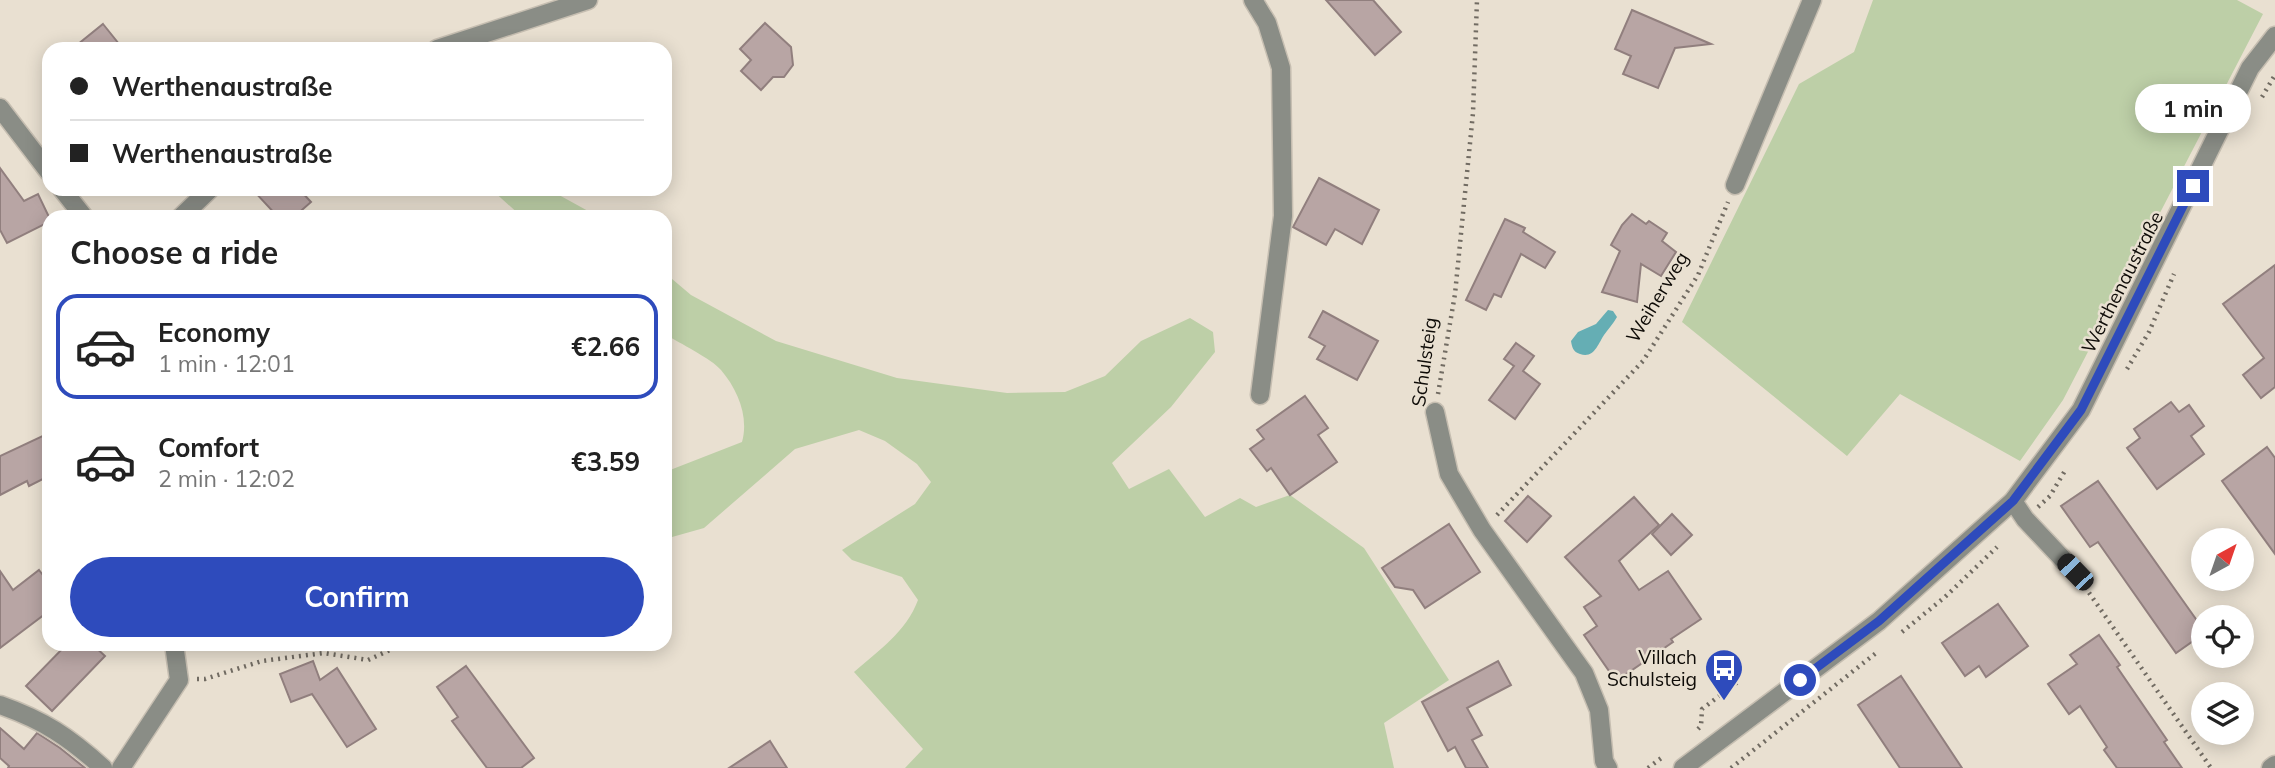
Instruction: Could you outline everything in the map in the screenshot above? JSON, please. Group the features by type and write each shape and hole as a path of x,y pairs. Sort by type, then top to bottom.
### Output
{"street":[{"path":"459,42 588,0"},
{"path":"1253,0 1267,23 1281,68 1282,108 1283,216 1260,395"},
{"path":"1735,185 1812,0"},
{"name":"Werthenaustraße","path":"1682,768 1879,621 2013,501 2081,410 2250,68 2275,36"},
{"path":"0,108 42,163"},
{"path":"68,196 78,210"},
{"path":"189,210 203,196"},
{"name":"Schulsteig","path":"1435,412 1450,474 1482,530 1584,673 1599,710 1604,761 1608,768"},
{"path":"2013,501 2025,519 2075,572"},
{"path":"121,768 179,680 175,651"},
{"path":"0,705 32,716 76,744 103,768"},
{"path":"2271,768 2275,765"}],"path":[{"name":"Schulsteig","path":"1435,412 1455,294 1473,113 1477,0"},
{"name":"Weiherweg","path":"1482,530 1643,361 1698,275 1735,185"},
{"path":"2075,572 2211,768"},
{"path":"179,680 205,679 262,661 324,653 369,660 389,651"},
{"path":"1691,735 1702,726 1702,709 1739,681"},
{"path":"1648,768 1670,752"}],"green space":[{"path":"1873,0 2237,0 2263,14 2063,400 2020,461 1900,394 1847,456 1682,322 1799,84 1854,52"},
{"path":"499,196 561,196 586,210 514,210"},
{"path":"672,279 691,295 776,341 897,378 1007,393 1065,392 1105,376 1141,341 1190,318 1213,332 1215,352 1171,407 1112,463 1129,489 1169,469 1205,517 1240,498 1256,507 1290,495 1364,548 1449,680 1384,723 1394,768 905,768 923,749 854,672 899,631 918,600 902,577 852,560 842,550 915,504 931,482 917,464 885,441 859,430 795,449 704,528 672,537 672,469 742,442 744,433 743,414 737,395 721,370 672,338"}],"water":[{"path":"1608,310 1613,311 1617,317 1595,350 1585,355 1576,352 1571,341 1578,332 1596,324"}],"building":[{"path":"1326,0 1373,0 1401,32 1375,55"},
{"path":"1632,10 1711,44 1675,48 1658,88 1623,74 1631,56 1615,49"},
{"path":"765,23 791,47 793,65 784,77 773,77 761,90 741,71 751,60 740,49"},
{"path":"103,24 117,42 81,42"},
{"path":"0,168 24,201 38,194 46,210 42,210 42,226 7,243 0,230"},
{"path":"1319,178 1379,210 1362,244 1335,229 1326,245 1293,227"},
{"path":"258,196 305,196 311,202 302,210 272,210"},
{"path":"1632,214 1646,224 1649,221 1667,233 1662,241 1676,252 1661,276 1641,264 1637,302 1602,292 1620,251 1611,245 1622,225"},
{"path":"1505,219 1525,228 1523,232 1555,252 1545,268 1521,254 1501,297 1494,294 1486,310 1466,300"},
{"path":"2275,265 2275,387 2261,398 2243,375 2264,358 2223,304"},
{"path":"1323,311 1378,341 1357,380 1317,359 1325,346 1309,337"},
{"path":"1516,343 1534,356 1523,371 1540,384 1515,419 1489,400 1514,366 1504,359"},
{"path":"1305,396 1328,428 1318,435 1337,462 1290,495 1271,468 1267,471 1250,449 1264,439 1257,430"},
{"path":"2171,402 2179,412 2189,405 2204,426 2191,436 2204,454 2157,489 2127,448 2140,438 2134,429"},
{"path":"42,436 42,480 29,486 27,481 0,495 0,456"},
{"path":"2267,447 2275,458 2275,554 2222,481"},
{"path":"2098,481 2191,612 2191,642 2176,653 2098,542 2090,547 2061,506"},
{"path":"1528,496 1551,516 1527,542 1505,521"},
{"path":"1634,497 1659,525 1619,561 1639,590 1668,571 1701,619 1616,681 1584,635 1597,626 1584,607 1601,596 1565,557"},
{"path":"1672,514 1692,535 1671,555 1652,534"},
{"path":"1449,524 1480,572 1425,608 1413,590 1395,587 1382,568"},
{"path":"39,570 42,574 42,616 0,648 0,571 13,590"},
{"path":"1998,604 2028,646 1986,677 1979,666 1965,676 1942,643"},
{"path":"2099,635 2182,768 2117,768 2104,750 2107,747 2080,706 2069,714 2048,684 2077,664 2070,655"},
{"path":"60,651 100,651 105,656 52,711 26,686"},
{"path":"313,661 320,680 337,668 376,729 347,747 312,694 291,702 280,674"},
{"path":"1498,661 1511,685 1467,708 1482,735 1472,740 1488,768 1466,768 1455,747 1448,751 1422,702"},
{"path":"466,666 534,758 521,768 487,768 452,721 458,717 437,687"},
{"path":"1901,676 1962,768 1900,768 1858,705"},
{"path":"0,728 24,749 37,733 85,768 8,768 0,758"},
{"path":"770,741 787,768 729,768"}],"place":[{"name":"Villach Schulsteig","path":"1724,702"}],"route":[{"path":"1800,680 1879,621 2013,501 2081,410 2193,186"}]}
